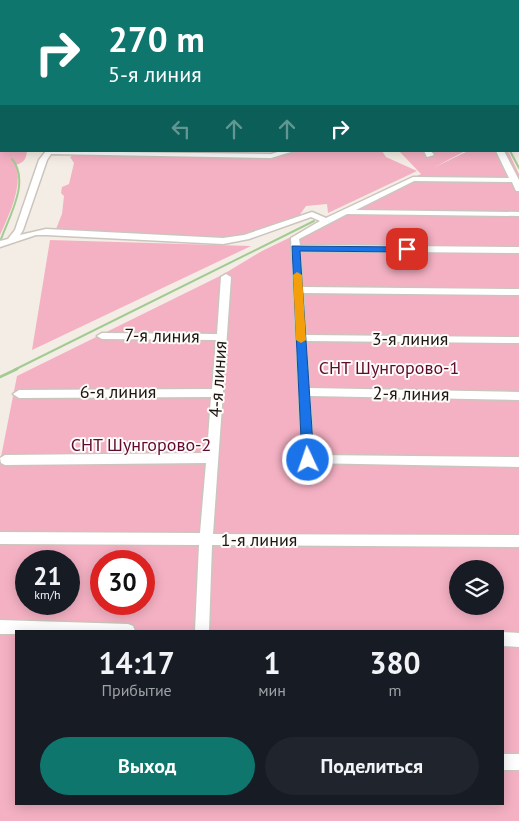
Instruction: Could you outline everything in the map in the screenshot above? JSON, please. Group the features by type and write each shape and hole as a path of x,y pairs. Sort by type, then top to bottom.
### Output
{"street":[{"path":"5,243 20,230 44,160 49,152"},
{"path":"87,152 206,156 271,156 287,152"},
{"path":"501,152 519,189"},
{"path":"515,180 413,179 297,236 296,245 308,460 519,462"},
{"path":"347,211 519,214"},
{"path":"5,243 35,233 46,232 223,241 246,237 312,214 326,221"},
{"path":"296,245 519,250"},
{"name":"4-я линия","path":"202,630 206,539 226,277"},
{"path":"298,290 519,292"},
{"name":"7-я линия","path":"102,336 221,337"},
{"name":"3-я линия","path":"301,338 519,340"},
{"name":"2-я линия","path":"304,392 519,396"},
{"name":"6-я линия","path":"19,394 217,393"},
{"path":"5,460 212,458"},
{"name":"1-я линия","path":"0,538 519,542"},
{"path":"0,627 96,630"},
{"path":"504,639 519,640"},
{"path":"504,762 519,762"}],"green space":[{"path":"0,152 27,152 24,160 16,165 18,182 16,191 11,210 0,235"},
{"path":"291,152 383,152 386,157 417,171 328,213 327,204 306,206 299,216 241,235 220,238 56,229 62,214 64,196 61,193 62,187 69,184 74,163 70,157 76,154 270,157"},
{"path":"400,152 463,152 433,168 466,152 508,152 519,174 519,821 0,821 0,462 17,376 222,275 262,251 421,174"},
{"path":"50,240 251,246 32,350"}],"waterway":[{"path":"511,152 519,168"},
{"path":"0,242 19,189 17,168 12,159"},
{"path":"14,370 314,221"},
{"path":"0,377 17,369"}],"slow traffic":[{"path":"297,275 301,340"}],"route":[{"path":"308,460 296,248 407,249"}],"park label":[{"name":"СНТ Шунгорово-1","path":"389,368"},
{"name":"СНТ Шунгорово-2","path":"141,445"}]}
